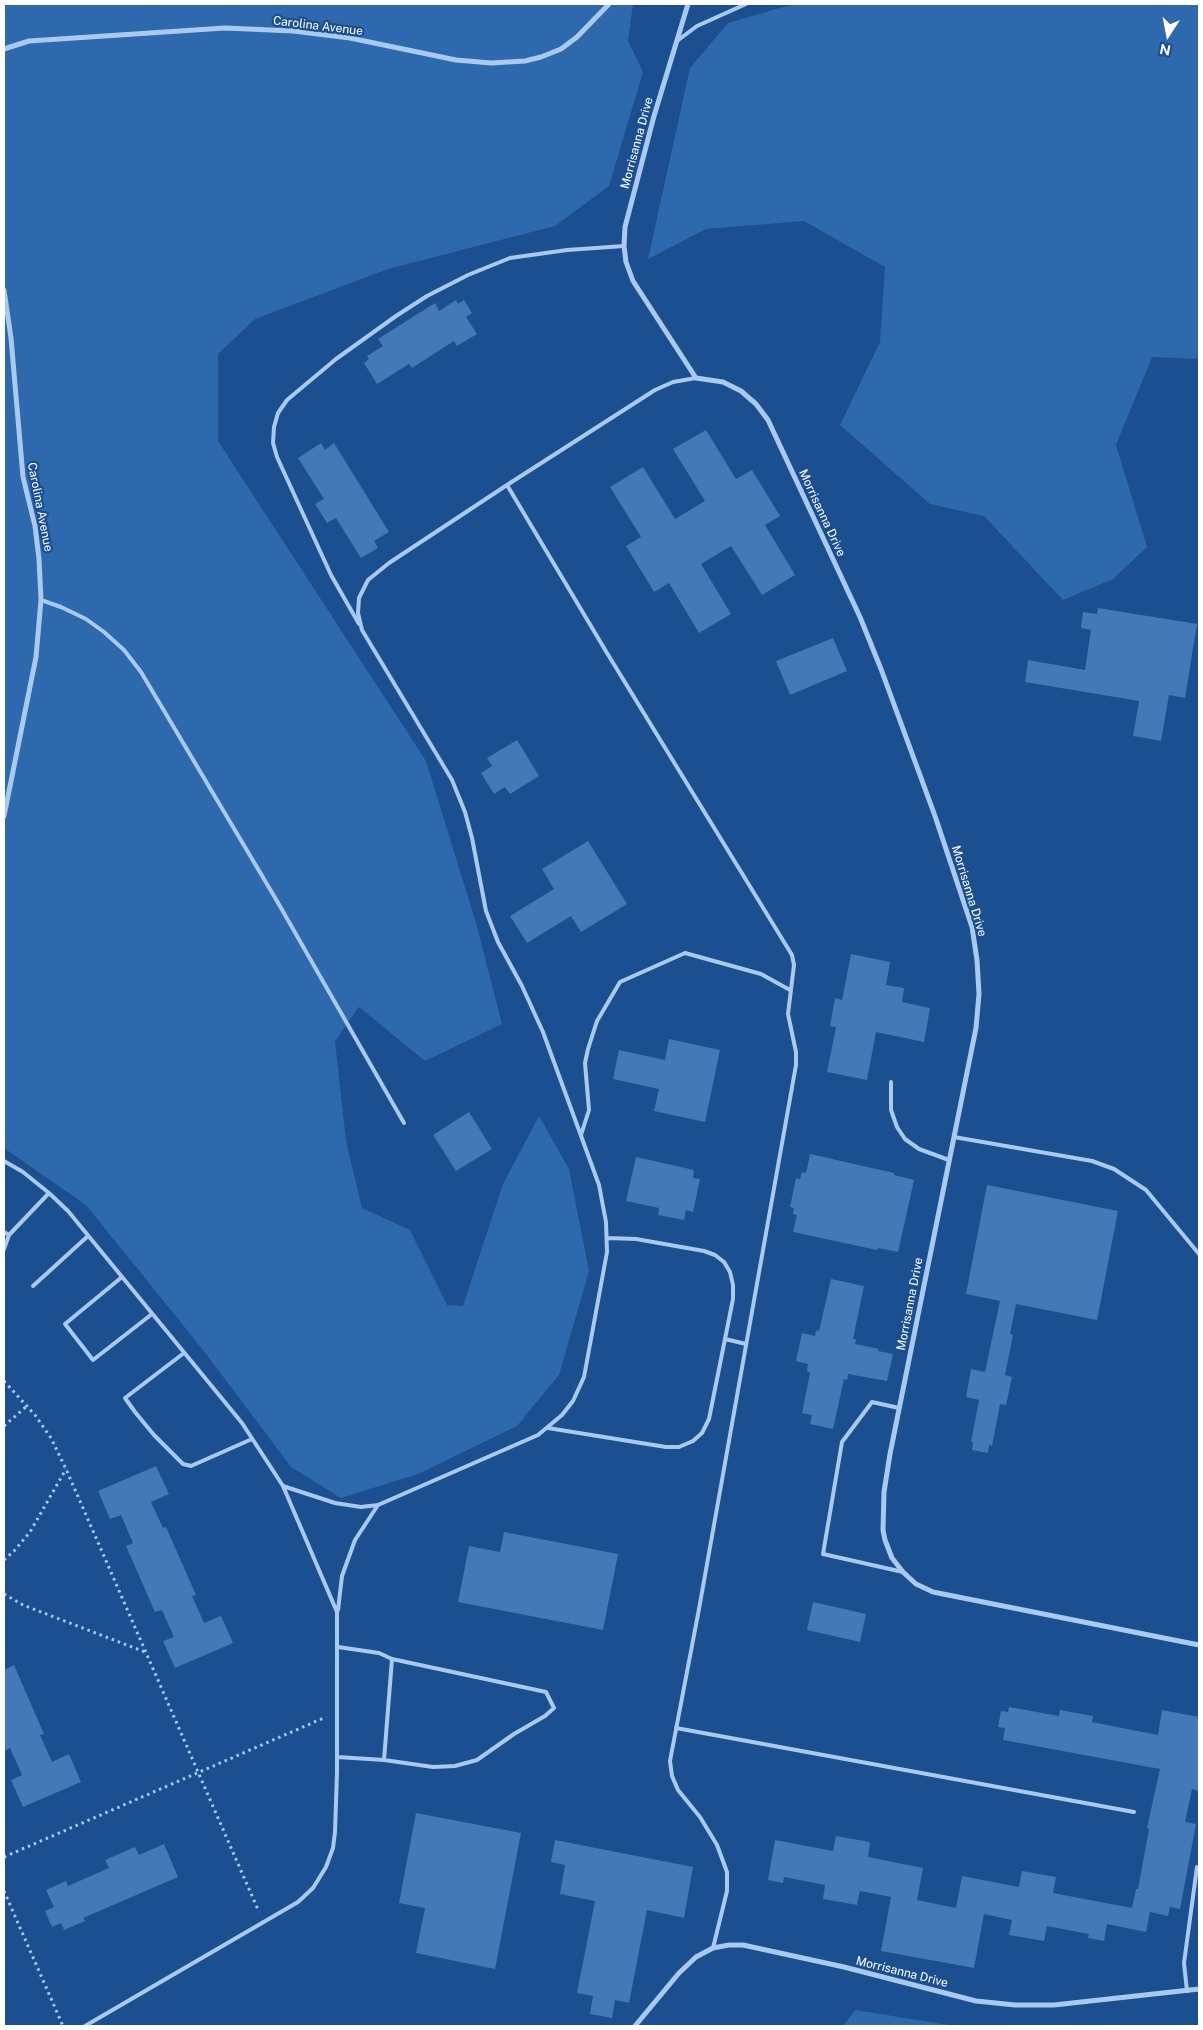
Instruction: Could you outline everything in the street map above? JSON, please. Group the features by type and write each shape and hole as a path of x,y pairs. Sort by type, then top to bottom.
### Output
{"street":[{"name":"Carolina Avenue","path":"4,49 29,41 225,28 293,31 350,38 456,60 491,63 525,61 561,49 578,37 609,4"},
{"name":"Morrisanna Drive","path":"688,4 654,116 625,227 624,246 626,262 633,281 696,378 723,382 741,391 756,404 768,420 860,617 881,669 935,816 972,927 977,960 979,994 976,1028 884,1492 883,1530 892,1558 903,1572 916,1584 933,1592 1199,1645"},
{"name":"Carolina Avenue","path":"4,290 11,338 23,477 35,526 40,559 41,600 36,657 4,816"},
{"name":"Morrisanna Drive","path":"635,2026 679,1973 696,1957 713,1948 729,1945 744,1945 844,1967 976,2001 1015,2005 1054,2006 1199,1989"}],"lane":[{"path":"677,41 697,26 746,4"},
{"path":"283,1486 334,1503 361,1507 378,1504 520,1444 548,1428 573,1401 584,1376 602,1288 608,1252 608,1238 599,1185 543,1032 522,986 498,942 486,911 472,838 465,812 452,780 331,575 277,457 274,443 274,427 278,413 287,400 336,359 427,296 468,275 510,258 567,250 624,246"},
{"path":"362,630 358,613 359,598 368,580 389,563 655,390 673,382 696,378"},
{"path":"507,485 612,662 792,955 794,966 788,1014 796,1052 796,1065 670,1761 672,1776 678,1790 700,1817 717,1845 727,1872 727,1891 713,1948"},
{"path":"41,600 86,619 124,650 141,672 282,910 404,1123"},
{"path":"581,1135 588,1110 586,1063 588,1049 597,1021 620,982 685,953 761,974 790,990"},
{"path":"891,1082 891,1110 896,1127 905,1139 918,1149 949,1160"},
{"path":"954,1137 1092,1160 1114,1169 1146,1190 1199,1254"},
{"path":"4,1161 23,1172 50,1193 88,1236 242,1423 283,1486 337,1612"},
{"path":"4,1249 9,1235 50,1193"},
{"path":"4,1232 9,1235"},
{"path":"33,1286 88,1236"},
{"path":"548,1428 666,1448 679,1447 693,1441 702,1433 709,1420 732,1306 733,1285 730,1272 724,1262 704,1250 636,1239 608,1238"},
{"path":"122,1277 65,1324 94,1360 152,1314"},
{"path":"725,1339 746,1344"},
{"path":"184,1353 125,1398 135,1412 154,1435 183,1464 191,1466 252,1439"},
{"path":"900,1408 872,1402 842,1442 823,1554 903,1572"},
{"path":"85,2026 298,1902 313,1888 326,1867 333,1848 335,1832 338,1712 337,1612 342,1576 355,1540 378,1504"},
{"path":"337,1757 384,1760 433,1767 455,1766 477,1760 514,1734 545,1716 554,1708 546,1692 392,1659 379,1652 338,1647"},
{"path":"384,1760 392,1659"},
{"path":"676,1728 1134,1812"},
{"path":"1187,1991 1184,1963 1197,1867"}],"path":[{"path":"4,1381 28,1405 51,1438 66,1468 145,1653 264,1922"},
{"path":"4,1426 28,1405"},
{"path":"4,1560 30,1532 66,1468"},
{"path":"4,1594 23,1605 145,1653"},
{"path":"4,1858 338,1712"},
{"path":"4,1891 63,2026"}],"shaded area":[{"path":"4,4 633,4 628,41 643,72 609,186 555,226 388,269 255,319 218,354 218,441 426,761 476,923 502,1024 425,1061 359,1007 335,1041 346,1141 362,1208 410,1230 447,1305 463,1306 503,1184 539,1116 569,1169 589,1271 559,1375 517,1426 418,1474 341,1498 291,1467 203,1350 86,1205 4,1148"},
{"path":"794,4 1199,4 1199,359 1152,357 1116,445 1147,547 1113,579 1063,600 984,516 930,504 840,425 880,342 885,267 804,221 706,229 648,259 690,68 728,23"},
{"path":"855,2010 955,2026 843,2026"}],"building":[{"path":"456,300 458,304 464,300 472,313 466,317 477,334 457,346 454,341 412,368 409,364 377,384 364,363 369,359 367,356 383,346 378,339 435,303 439,311"},
{"path":"706,430 736,479 752,470 780,516 765,525 795,575 762,595 731,546 701,564 731,614 699,633 669,583 654,592 626,546 641,537 610,487 643,467 675,519 705,501 673,449"},
{"path":"321,443 325,450 334,443 389,532 374,541 378,548 361,558 336,518 327,523 315,504 324,499 298,458"},
{"path":"1098,608 1197,624 1185,698 1169,695 1161,741 1133,736 1139,701 1025,682 1028,660 1085,670 1091,630 1081,628 1083,612 1097,614"},
{"path":"833,638 847,671 790,695 776,661"},
{"path":"517,740 539,776 510,794 505,787 494,794 481,773 492,766 487,758"},
{"path":"588,841 627,904 581,932 571,916 527,943 510,916 554,889 542,869"},
{"path":"851,954 890,962 886,985 904,988 902,1002 930,1008 924,1042 876,1032 867,1080 827,1072 836,1027 830,1026 835,998 842,1000"},
{"path":"669,1039 720,1050 705,1122 654,1111 659,1089 613,1079 619,1050 665,1060"},
{"path":"469,1112 492,1149 456,1171 433,1135"},
{"path":"810,1154 894,1173 894,1175 914,1180 898,1252 878,1248 877,1250 793,1232 797,1215 793,1214 794,1208 790,1207 796,1178 800,1179 802,1172 806,1173"},
{"path":"636,1157 694,1170 693,1178 700,1179 693,1212 686,1210 684,1220 658,1215 659,1208 626,1201"},
{"path":"987,1185 1118,1211 1097,1320 1016,1304 1010,1334 1013,1335 1005,1375 1012,1377 1006,1405 1000,1404 992,1446 989,1445 988,1453 972,1450 973,1442 971,1442 979,1400 966,1397 971,1369 985,1372 1000,1301 966,1294"},
{"path":"831,1279 864,1286 853,1339 856,1339 855,1344 893,1354 887,1381 848,1374 847,1380 844,1379 833,1429 810,1424 812,1415 802,1413 810,1373 807,1371 808,1364 796,1361 802,1333 815,1336 816,1330 819,1331"},
{"path":"156,1466 169,1494 151,1502 163,1528 166,1527 196,1595 192,1596 204,1623 221,1616 233,1643 175,1668 163,1641 174,1637 162,1610 155,1612 126,1546 133,1543 121,1515 110,1519 98,1491"},
{"path":"504,1532 618,1554 603,1630 458,1602 469,1546 500,1552"},
{"path":"813,1602 866,1614 860,1642 807,1630"},
{"path":"14,1665 44,1734 40,1735 52,1762 69,1754 81,1782 23,1807 11,1780 22,1775 10,1748 4,1751 4,1670"},
{"path":"1009,1707 1059,1716 1060,1710 1093,1716 1092,1722 1158,1735 1162,1710 1199,1717 1199,1791 1192,1789 1185,1822 1196,1824 1180,1909 1170,1907 1168,1916 1150,1912 1146,1932 1107,1924 1104,1941 1088,1938 1089,1934 1047,1926 1044,1941 1009,1935 1012,1920 984,1914 974,1968 881,1951 891,1897 860,1891 857,1905 823,1899 825,1885 784,1877 783,1883 768,1880 775,1840 833,1851 836,1836 870,1842 868,1857 923,1868 917,1900 956,1908 962,1876 1019,1887 1022,1871 1056,1877 1053,1893 1132,1908 1136,1889 1138,1889 1149,1829 1147,1828 1160,1769 1003,1740 1005,1728 998,1727 1001,1711 1008,1712"},
{"path":"416,1813 521,1833 495,1969 416,1953 425,1908 399,1903"},
{"path":"555,1840 693,1867 684,1918 647,1910 629,2003 615,2000 612,2018 590,2014 593,1996 577,1993 595,1901 560,1894 565,1865 551,1862"},
{"path":"164,1844 178,1877 83,1918 85,1921 64,1930 61,1923 52,1927 45,1911 54,1907 46,1890 66,1881 68,1886 109,1868 105,1860 135,1847 139,1855"}]}
